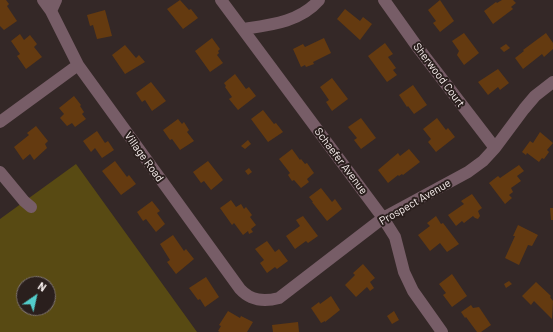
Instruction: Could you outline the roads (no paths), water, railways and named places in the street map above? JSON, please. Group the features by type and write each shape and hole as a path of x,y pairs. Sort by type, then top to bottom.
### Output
{"street":[{"name":"Village Road","path":"43,0 51,11 78,65 240,289 251,298 260,301"},
{"path":"51,11 56,0"},
{"name":"Schaefer Avenue","path":"221,0 383,218 395,237 404,272 414,291 442,332"},
{"path":"243,29 271,25 300,16 319,0"},
{"name":"Sherwood Court","path":"384,0 495,148"},
{"path":"0,122 78,65"},
{"name":"Prospect Avenue","path":"260,301 270,301 279,298 383,218 468,172 483,161 495,148 535,96 553,82"},
{"path":"0,172 24,201 31,207"}]}
